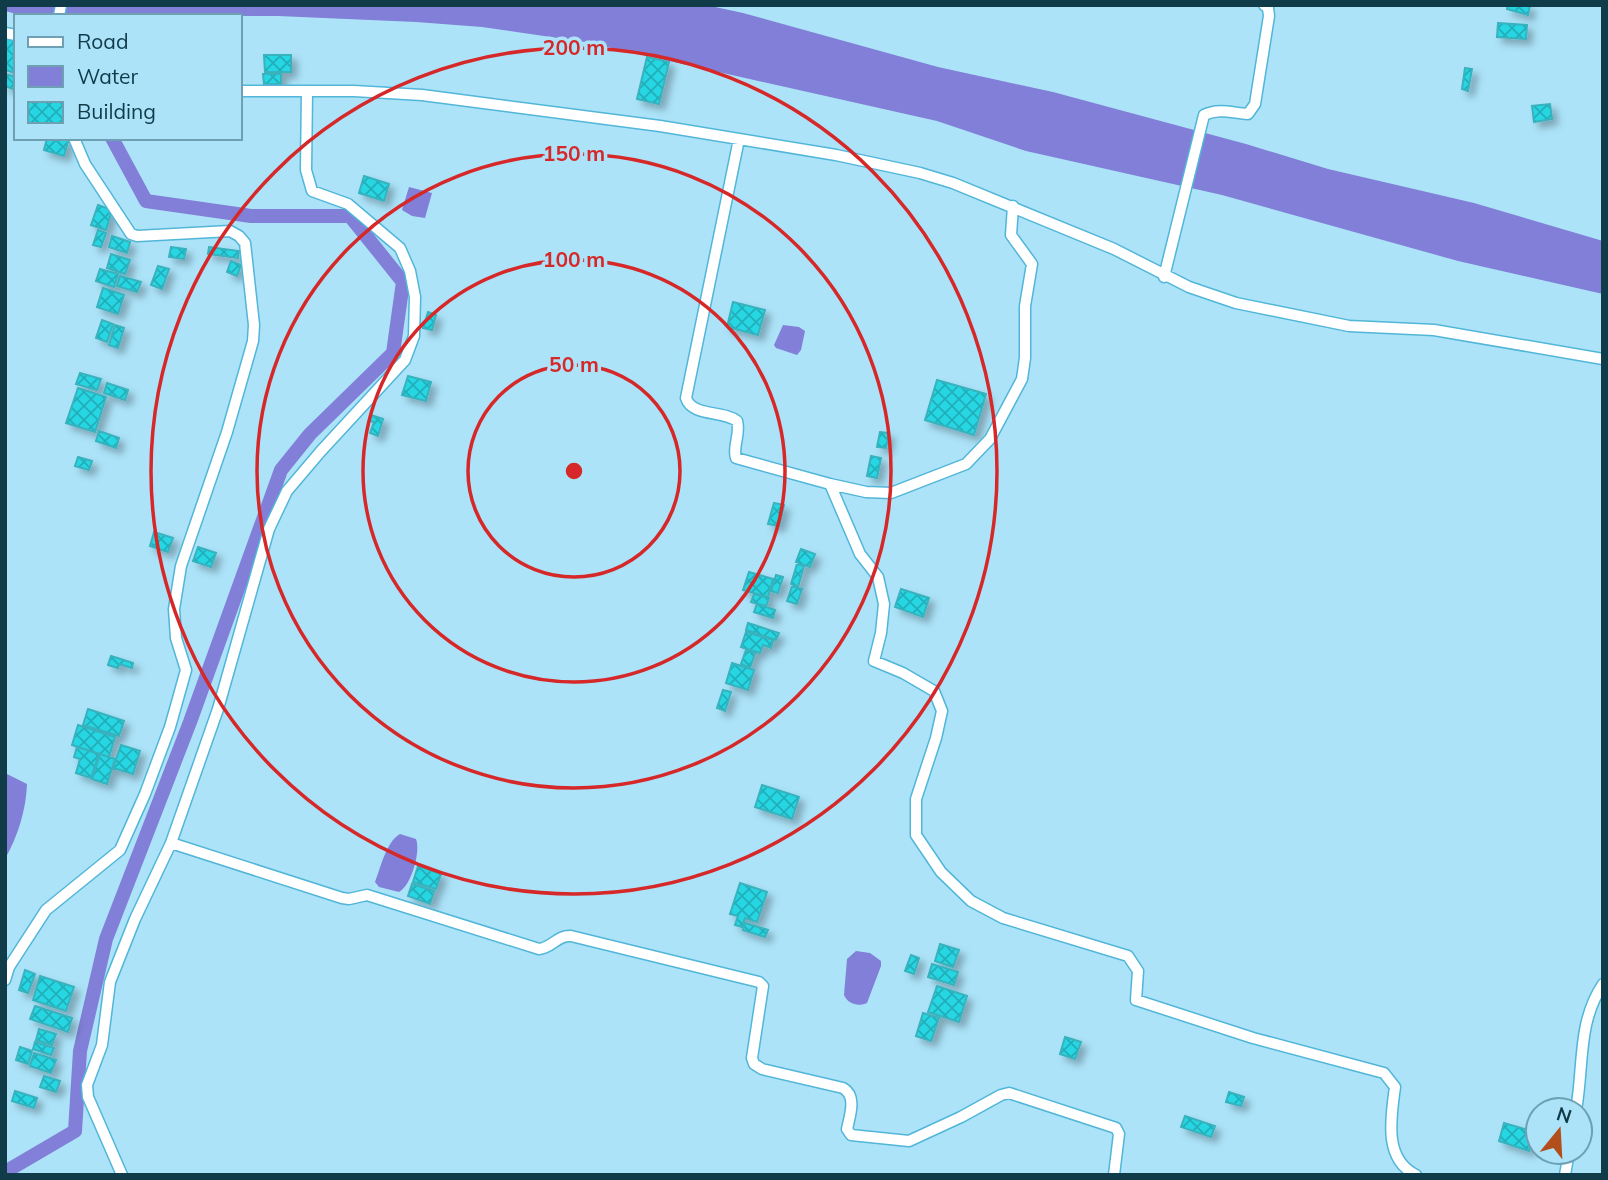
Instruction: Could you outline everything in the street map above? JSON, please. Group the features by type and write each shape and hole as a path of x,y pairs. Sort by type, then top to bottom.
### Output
{"street":[{"path":"1164,277 1204,115 1213,111 1248,114 1252,111 1269,16 1268,8 1264,5"},
{"path":"242,91 354,91 457,99 636,122 836,155 953,183 1114,249 1164,277 1236,303 1328,322 1434,330 1603,359"},
{"path":"122,1175 88,1097 88,1085 102,1045 110,982 135,919 171,843 218,709 269,529 288,491 405,360 414,336 415,297 410,271 400,248 348,204 312,191 306,170 307,91"},
{"path":"739,139 686,398 688,405 694,409 726,415 737,421 740,430 734,451 736,458 830,484 866,492 891,493 966,464 990,439 1022,379 1025,358 1025,306 1032,264 1011,235 1013,206"},
{"path":"5,980 9,967 47,910 120,849 145,794 170,727 186,670 176,638 174,609 181,566 227,432 253,341 254,325 245,243 242,239 230,232 133,236 85,164 75,140"},
{"path":"830,484 860,554 878,577 884,604 874,661 934,691 942,711 916,799 916,835 941,872 971,901 1003,918 1128,956 1138,971 1136,1000 1253,1038 1384,1073 1395,1087 1389,1129 1400,1164 1416,1175"},
{"path":"171,843 342,898 367,895 539,949 561,937 571,936 759,982 763,986 752,1058 754,1064 762,1069 843,1087 849,1091 852,1097 847,1129 851,1135 909,1141 1009,1093 1116,1128 1119,1134 1114,1175"},
{"path":"1577,1096 1587,1014 1593,998 1603,984"}],"water":[{"path":"5,5 706,5 938,67 1053,92 1328,169 1474,203 1603,241 1603,294 1458,261 1222,195 1026,151 937,121 585,42 482,27 416,22 242,14 17,14 5,11"},
{"path":"409,187 432,193 425,218 412,216 402,210"},
{"path":"783,325 799,327 805,331 801,350 797,355 774,345"},
{"path":"5,773 27,784 20,823 5,859"},
{"path":"400,834 416,839 417,852 411,876 399,892 379,887 375,882 388,849"},
{"path":"856,951 870,953 881,961 867,1003 860,1005 851,1003 844,995 847,959"}],"building":[{"path":"1508,5 1530,6 1528,15 1507,9"},
{"path":"1498,23 1527,25 1526,39 1497,37"},
{"path":"5,35 14,37 14,72 5,70"},
{"path":"264,55 291,55 291,72 265,72"},
{"path":"647,57 669,62 659,104 637,99"},
{"path":"1465,68 1472,69 1468,91 1462,89"},
{"path":"5,74 14,76 14,89 5,86"},
{"path":"263,74 281,74 281,84 264,84"},
{"path":"1550,104 1552,119 1534,122 1532,106"},
{"path":"46,140 68,140 64,156 44,150"},
{"path":"364,176 389,184 384,201 359,193"},
{"path":"98,205 112,210 106,230 91,225"},
{"path":"98,230 106,233 101,247 93,245"},
{"path":"112,236 130,242 127,253 109,247"},
{"path":"171,247 186,249 184,259 169,257"},
{"path":"209,247 239,251 238,258 208,254"},
{"path":"111,254 130,260 125,274 107,268"},
{"path":"231,261 241,265 237,276 227,272"},
{"path":"158,266 169,269 162,289 151,285"},
{"path":"100,269 118,274 114,287 96,281"},
{"path":"120,276 141,282 137,292 117,286"},
{"path":"103,288 124,295 118,314 97,307"},
{"path":"733,302 765,310 758,335 727,327"},
{"path":"428,312 436,315 432,330 423,328"},
{"path":"102,320 113,324 107,342 96,338"},
{"path":"115,325 124,328 118,348 109,345"},
{"path":"80,373 101,379 97,390 76,384"},
{"path":"408,376 431,382 426,401 402,395"},
{"path":"937,380 986,394 974,435 925,420"},
{"path":"107,383 128,390 125,400 104,393"},
{"path":"78,388 106,397 95,432 66,423"},
{"path":"371,415 383,419 378,436 370,433 374,422 369,421"},
{"path":"99,431 119,438 116,448 96,441"},
{"path":"880,432 889,433 886,448 877,447"},
{"path":"871,456 881,458 877,478 867,476"},
{"path":"78,457 92,461 89,470 75,466"},
{"path":"774,503 784,505 779,526 768,524"},
{"path":"154,532 173,538 168,552 150,546"},
{"path":"198,547 216,553 211,567 193,561"},
{"path":"801,549 815,554 810,567 796,562"},
{"path":"797,564 804,566 798,587 791,584"},
{"path":"749,572 773,579 768,597 743,590"},
{"path":"776,575 783,577 778,593 771,591"},
{"path":"792,586 802,589 797,604 787,601"},
{"path":"901,589 929,598 923,617 895,607"},
{"path":"754,594 769,598 766,606 751,602"},
{"path":"757,604 775,610 773,618 754,612"},
{"path":"748,623 779,633 776,640 746,630"},
{"path":"746,632 773,640 771,648 763,645 760,653 741,647"},
{"path":"746,650 755,653 750,668 741,664"},
{"path":"111,656 133,663 132,668 119,664 118,668 108,665"},
{"path":"732,663 754,670 748,690 726,683"},
{"path":"723,690 731,692 725,711 717,708"},
{"path":"88,709 124,721 119,736 83,725"},
{"path":"78,725 115,737 109,757 72,745"},
{"path":"121,745 140,751 133,774 113,768"},
{"path":"77,747 99,754 91,778 76,773 80,759 74,757"},
{"path":"100,754 115,759 107,784 92,779"},
{"path":"762,785 799,797 792,819 755,807"},
{"path":"418,866 441,874 436,889 413,882"},
{"path":"740,883 767,892 757,922 745,918 742,927 735,925 738,916 730,914"},
{"path":"412,884 434,891 430,904 408,896"},
{"path":"745,923 768,930 765,937 743,930"},
{"path":"940,944 959,950 953,967 935,961"},
{"path":"911,955 919,958 914,974 905,971"},
{"path":"932,964 958,972 954,985 928,977"},
{"path":"25,970 35,974 28,993 19,990"},
{"path":"40,976 74,987 66,1011 33,1000"},
{"path":"937,986 967,996 959,1022 928,1012"},
{"path":"35,1006 72,1018 68,1032 30,1019"},
{"path":"923,1013 939,1018 931,1041 916,1036"},
{"path":"39,1029 56,1034 52,1045 36,1040"},
{"path":"1065,1037 1081,1042 1075,1059 1060,1054"},
{"path":"35,1042 54,1048 51,1055 33,1049"},
{"path":"20,1047 32,1051 28,1064 16,1060"},
{"path":"34,1053 56,1060 51,1073 30,1066"},
{"path":"44,1076 60,1081 56,1092 40,1087"},
{"path":"15,1091 37,1098 34,1108 12,1101"},
{"path":"1229,1092 1244,1097 1241,1106 1226,1102"},
{"path":"1185,1116 1215,1126 1211,1137 1181,1127"},
{"path":"1504,1123 1524,1129 1524,1149 1499,1141"}],"waterway":[{"path":"5,1172 75,1131 80,1051 106,939 190,722 281,470 310,434 393,353 403,282 350,216 251,216 146,201 113,140"}]}
